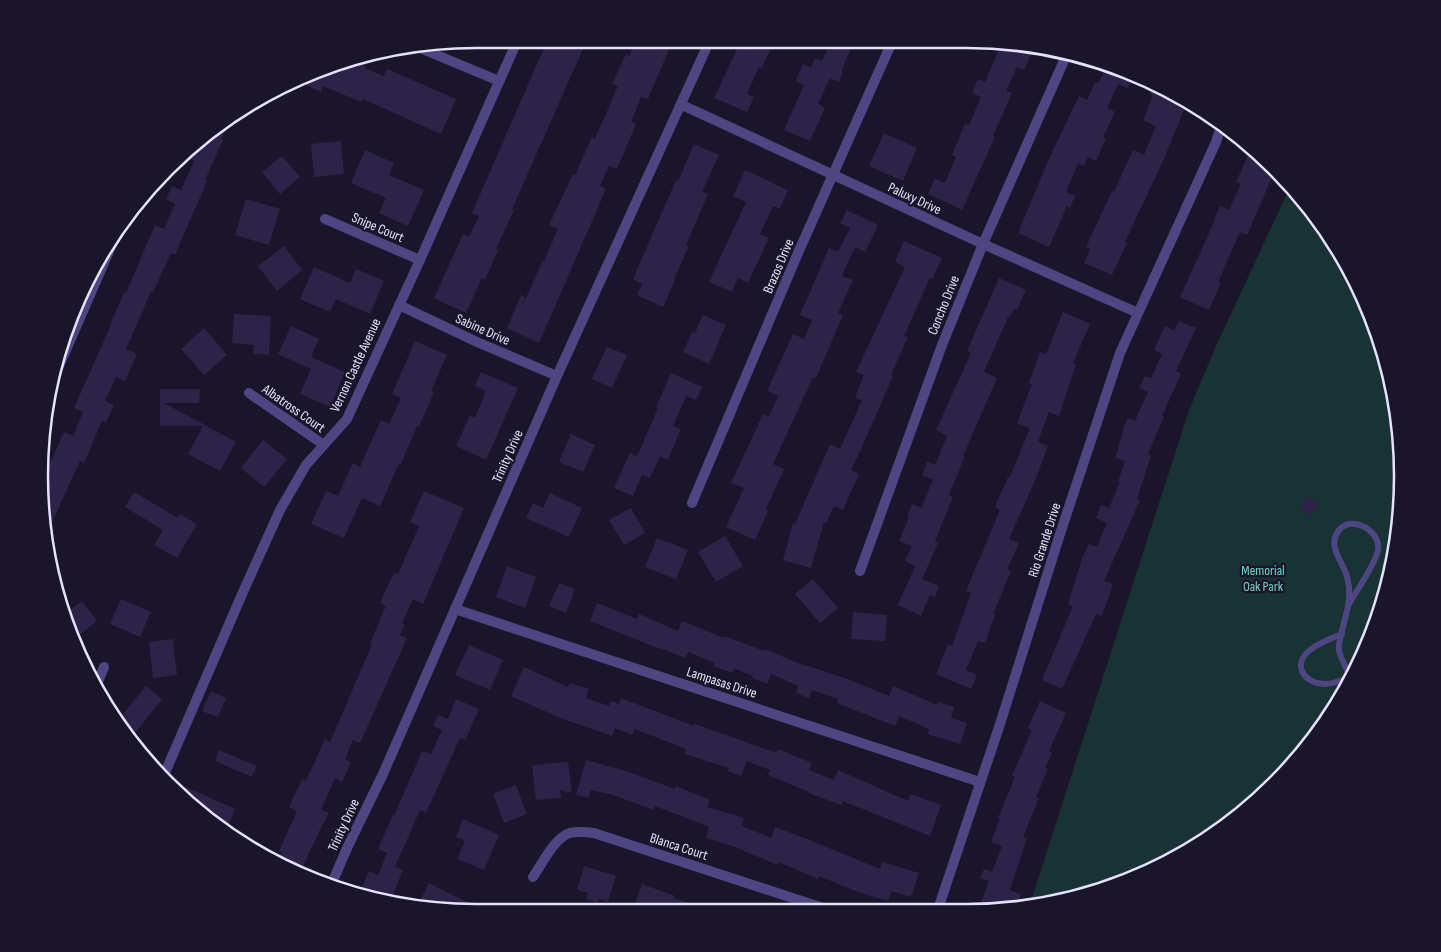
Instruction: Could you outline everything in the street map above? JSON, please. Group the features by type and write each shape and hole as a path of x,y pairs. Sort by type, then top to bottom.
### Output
{"street":[{"name":"Vernon Castle Avenue","path":"166,772 280,510 306,465 347,419 514,48"},
{"name":"Trinity Drive","path":"333,880 383,774 557,376 707,48"},
{"name":"Brazos Drive","path":"692,503 794,262 889,48"},
{"path":"426,50 499,81"},
{"name":"Concho Drive","path":"860,571 942,345 983,244 1064,59"},
{"name":"Paluxy Drive","path":"682,105 1138,314"},
{"name":"Rio Grande Drive","path":"940,904 1120,353 1219,131"},
{"name":"Snipe Court","path":"325,220 420,260"},
{"path":"67,347 101,268"},
{"name":"Sabine Drive","path":"399,305 557,376"},
{"name":"Albatross Court","path":"249,393 324,445"},
{"name":"Lampasas Drive","path":"455,608 980,782"},
{"path":"99,679 104,667"},
{"name":"Blanca Court","path":"533,877 558,840 564,835 572,832 594,833 811,904"}],"lane":[{"path":"1347,669 1338,649 1350,594 1344,568 1339,561 1334,546 1338,532 1344,526 1351,523 1366,527 1373,534 1377,541 1378,550 1369,571 1349,604"},
{"path":"1341,680 1324,684 1310,679 1303,674 1300,668 1301,661 1310,649 1342,634"}],"green space":[{"name":"Memorial Oak Park","path":"1287,193 1321,238 1349,286 1371,338 1385,392 1393,448 1393,504 1385,560 1371,614 1349,666 1321,714 1287,759 1248,798 1203,832 1155,860 1103,882 1032,899 1189,410 1216,346"}],"building":[{"path":"544,48 583,48 512,209 514,210 496,249 498,250 485,280 482,278 466,313 434,298 463,234 469,237 479,216 472,213"},
{"path":"632,48 670,48 648,99 641,97 631,122 636,124 617,169 609,166 600,186 606,189 539,343 507,328 521,295 526,298 544,261 558,229 549,225 592,137 595,139 618,86 612,84 626,54 629,56"},
{"path":"738,48 771,48 762,68 759,67 747,94 754,97 747,112 714,98"},
{"path":"828,48 851,48 839,82 830,78 818,104 825,108 810,141 784,130 804,85 796,81 803,64 811,68 815,58 822,61"},
{"path":"999,49 1031,54 1024,70 1017,67 1006,91 1012,93 993,136 995,137 962,210 928,194 935,178 945,183 956,157 952,155 965,124 969,125 981,97 972,93 978,79 985,82"},
{"path":"366,62 364,68 384,76 387,69 456,99 441,134 363,99 361,102 323,86 321,92 303,84 338,70"},
{"path":"1105,71 1131,81 1128,88 1118,84 1107,108 1115,112 1103,137 1106,138 1096,161 1088,157 1084,166 1078,163 1066,192 1075,196 1070,208 1067,206 1049,247 1018,233 1048,161 1079,96 1087,100 1095,82 1098,84"},
{"path":"1152,90 1185,109 1112,275 1084,263 1090,249 1086,247 1133,150 1144,155 1156,126 1143,120 1153,96 1150,94"},
{"path":"226,129 221,139 223,140 205,180 207,181 175,255 171,253 153,292 151,292 126,349 137,354 125,381 116,377 105,401 114,405 106,423 102,421 84,463 80,461 50,526 48,468 64,432 73,436 83,412 74,408 124,292 126,293 155,225 164,229 175,204 166,199 172,186 181,190 194,161 188,158"},
{"path":"884,133 917,148 903,181 869,166"},
{"path":"341,141 344,174 314,177 311,144"},
{"path":"694,144 719,155 702,192 708,194 686,245 689,246 663,307 637,295 642,284 633,279 676,180 678,181"},
{"path":"365,150 394,163 389,175 424,190 408,226 379,213 386,198 351,183"},
{"path":"1248,154 1272,177 1247,235 1240,232 1218,282 1221,283 1209,310 1180,297 1220,206 1229,210 1241,184 1236,182"},
{"path":"282,156 300,177 280,194 262,172"},
{"path":"745,170 788,190 780,209 773,206 760,234 769,238 748,283 738,278 732,292 709,282 746,202 733,196"},
{"path":"246,199 280,209 269,245 235,235"},
{"path":"847,210 878,225 865,252 855,247 842,276 853,280 838,313 843,315 816,378 813,377 773,464 784,469 766,509 768,511 755,540 726,527 744,488 731,483 763,414 769,417 778,396 767,391 793,334 804,339 812,320 800,315 829,248 838,252 850,228 840,223"},
{"path":"904,241 942,258 932,279 930,278 904,336 908,337 891,375 893,376 851,470 859,474 843,510 834,506 826,524 824,522 811,568 783,560 793,523 795,524 830,444 840,449 862,400 855,398 864,375 856,372 905,267 895,262"},
{"path":"284,246 302,270 277,291 258,266"},
{"path":"314,267 350,283 356,269 384,281 370,314 336,299 330,312 300,299"},
{"path":"999,278 1026,290 1017,310 1014,309 1008,317 984,372 997,378 963,456 965,456 949,495 953,497 935,541 938,543 922,579 939,586 935,597 930,595 921,616 898,605 915,566 905,561 912,546 899,541 912,504 921,508 933,480 922,475 927,462 935,465 947,436 936,430 971,353 967,351"},
{"path":"1063,312 1090,324 1073,363 1076,364 1059,416 1049,412 1038,442 1048,446 1009,539 1019,543 1007,569 1011,571 993,614 995,615 985,643 978,641 966,670 977,675 971,689 936,674 948,644 952,646 971,593 966,591 1000,510 995,507 1008,477 1010,477 1030,428 1017,423 1032,384 1029,383 1040,352 1046,354"},
{"path":"234,314 271,316 269,355 253,354 254,345 232,343"},
{"path":"703,315 726,325 709,364 683,352 692,332 695,333"},
{"path":"1179,321 1196,328 1176,371 1181,374 1162,416 1164,417 1148,454 1151,456 1137,499 1140,500 1104,581 1113,584 1102,616 1096,614 1062,689 1042,680 1073,606 1068,604 1082,559 1089,544 1097,547 1107,523 1096,518 1101,505 1109,508 1120,482 1118,482 1125,461 1115,458 1122,431 1128,418 1135,421 1148,392 1139,388 1145,376 1151,378 1162,354 1154,350 1165,326 1174,330"},
{"path":"291,326 319,339 311,357 345,372 330,407 300,394 311,369 278,354"},
{"path":"204,328 227,355 204,375 181,349"},
{"path":"415,341 447,355 431,391 434,392 419,427 417,426 380,506 362,498 344,538 311,524 326,491 338,496 353,463 360,467 381,420 389,424 401,398 392,394"},
{"path":"607,347 627,355 612,388 592,379"},
{"path":"481,372 518,388 486,460 456,446 470,415 475,418 486,391 475,386"},
{"path":"671,373 702,387 696,400 686,396 673,426 681,429 668,460 660,456 650,478 642,475 633,496 614,488 630,453 637,457"},
{"path":"160,389 200,389 199,403 164,403 236,442 220,471 188,454 203,426 160,426"},
{"path":"571,434 595,445 583,472 559,462"},
{"path":"263,440 287,459 264,487 241,468"},
{"path":"424,491 464,508 423,604 413,599 402,624 405,625 400,635 407,638 360,743 353,740 345,759 351,762 342,782 335,778 321,810 329,813 302,868 280,857 282,852 279,851 297,811 289,807 302,779 306,781 325,739 330,742 372,644 370,643 386,606 380,603 394,572 398,574 419,526 410,522"},
{"path":"134,492 178,518 180,514 197,524 177,558 154,545 163,530 125,507"},
{"path":"550,493 582,508 569,537 526,518 533,503 543,508"},
{"path":"1308,496 1319,505 1311,516 1299,507"},
{"path":"631,508 645,533 624,545 609,520"},
{"path":"725,536 743,566 716,582 698,552"},
{"path":"657,538 688,550 676,579 645,567"},
{"path":"507,566 536,577 525,608 496,597"},
{"path":"813,579 838,608 820,623 795,594"},
{"path":"559,583 575,589 566,613 549,606"},
{"path":"121,599 151,612 140,637 110,624"},
{"path":"82,601 97,621 78,636 69,611"},
{"path":"597,603 637,619 639,614 678,631 682,621 724,638 725,636 764,651 765,649 805,666 850,680 889,696 893,686 937,705 938,702 954,707 951,718 967,723 960,744 928,734 929,729 899,716 895,726 837,703 838,699 812,690 809,698 796,693 798,686 771,674 767,684 734,668 732,673 713,666 715,663 688,652 685,658 660,649 590,621"},
{"path":"853,612 887,615 885,641 851,639"},
{"path":"173,639 177,675 153,678 149,642"},
{"path":"469,645 503,660 490,690 455,675"},
{"path":"524,667 568,687 570,683 589,689 586,698 609,706 611,701 619,704 621,698 694,726 695,724 777,753 778,749 812,763 809,770 834,780 838,770 908,801 911,794 941,805 930,836 843,801 841,805 809,793 768,775 770,770 747,761 741,776 728,771 729,768 685,754 686,749 635,729 632,735 615,728 612,736 558,717 511,696"},
{"path":"146,686 162,699 134,734 121,716"},
{"path":"211,691 226,698 218,717 202,711"},
{"path":"456,699 479,709 465,740 460,738 426,813 420,810 395,867 403,870 392,896 361,889 369,871 378,875 387,853 378,849 422,751 431,754 442,730 433,726 438,715 448,719"},
{"path":"1040,701 1066,713 1049,751 1052,753 1045,768 1048,769 1036,797 1039,798 1023,837 1027,838 1010,890 1021,894 1018,901 980,904 989,881 980,878 984,869 992,872 1002,846 991,842 1000,818 998,818 1015,777 1012,776 1032,730 1028,728"},
{"path":"219,750 257,766 252,777 215,761"},
{"path":"586,760 626,771 675,789 676,786 710,800 707,807 744,818 742,826 771,838 775,827 880,869 882,862 919,873 911,897 891,891 888,901 858,892 819,876 818,879 779,862 778,865 744,850 706,838 709,827 655,806 654,810 613,795 591,790 589,798 576,795"},
{"path":"568,762 572,793 560,790 561,798 536,800 532,765"},
{"path":"516,785 527,814 504,823 493,794"},
{"path":"186,787 235,809 228,825 215,816 185,790"},
{"path":"463,819 499,835 484,870 457,859 465,841 456,837"},
{"path":"584,866 616,876 608,902 599,899 597,903 586,899 588,893 577,890"},
{"path":"429,883 471,904 448,904 420,901"},
{"path":"642,884 691,904 635,904"}]}
